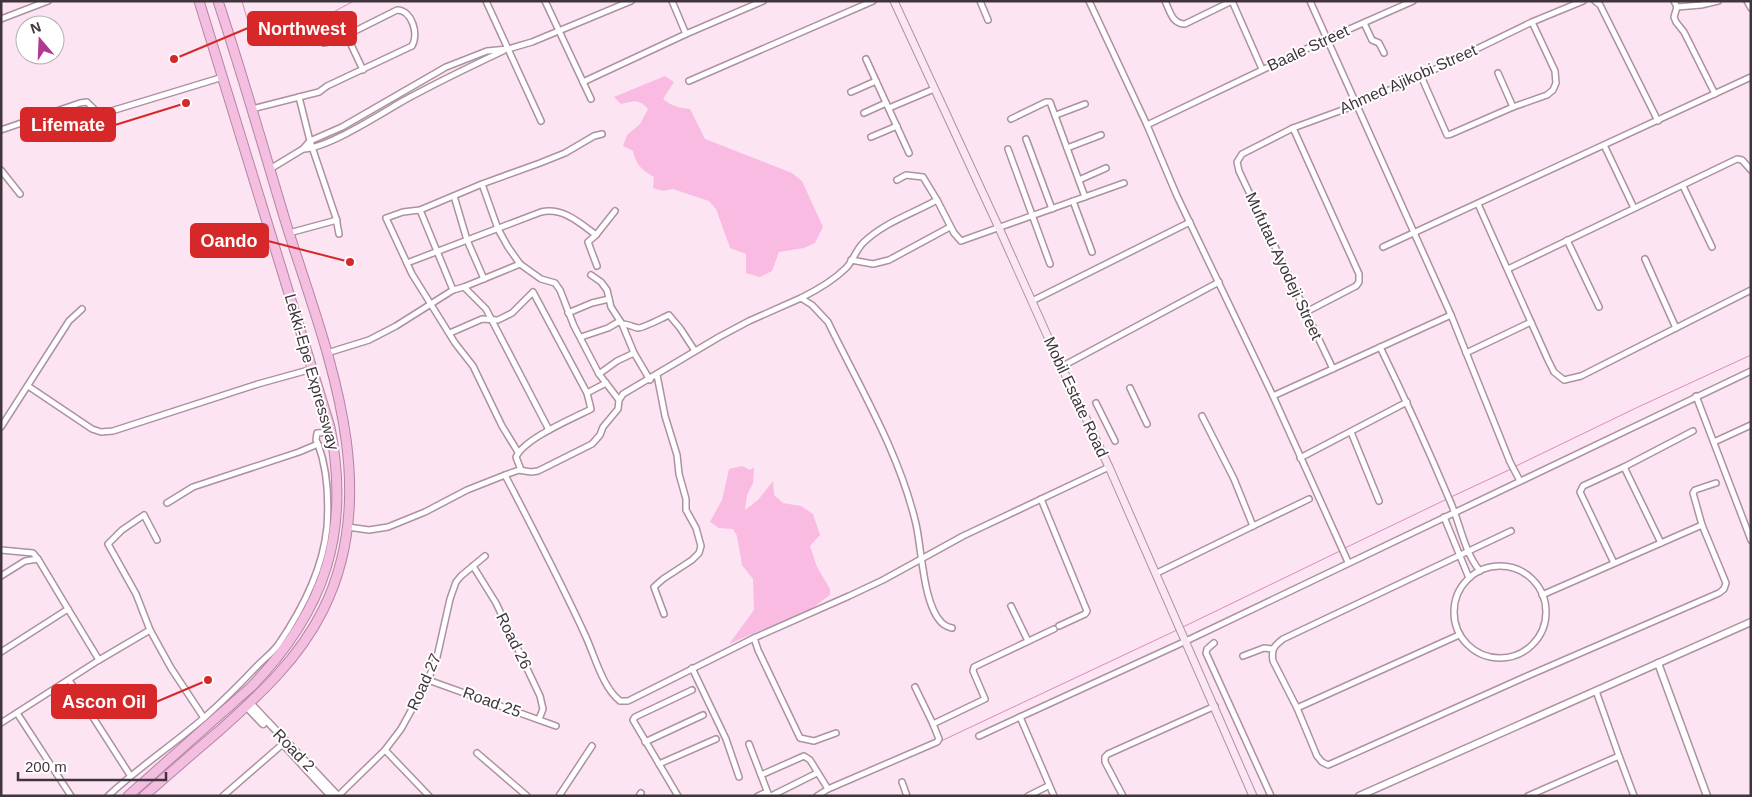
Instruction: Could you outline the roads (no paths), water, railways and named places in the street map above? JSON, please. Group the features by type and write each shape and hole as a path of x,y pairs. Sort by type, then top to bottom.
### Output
{"highway":[{"name":"Lekki-Epe Expressway","path":"128,796 251,687 267,671 287,645 304,618 323,579 334,540 337,516 338,474 328,417 199,1"},
{"name":"Lekki-Epe Expressway","path":"144,796 248,705 284,669 315,626 324,609 337,575 348,527 349,469 341,413 327,353 218,1"},
{"path":"328,417 341,413"}],"main road":[{"name":"Mobil Estate Road","path":"894,1 1061,367 1109,467 1253,796"}],"street":[{"path":"1,19 48,1"},
{"path":"486,1 541,121"},
{"path":"545,1 591,99"},
{"path":"303,149 312,149 345,133 454,73 508,49 560,32 631,1"},
{"path":"672,1 686,34"},
{"path":"583,82 686,34 763,1"},
{"path":"689,81 872,1"},
{"path":"980,1 988,20"},
{"path":"1089,1 1348,562"},
{"path":"1165,1 1174,21 1180,24 1184,24 1232,1 1262,69"},
{"path":"1310,1 1451,315 1510,462 1520,482"},
{"path":"1393,1 1396,8"},
{"name":"Baale Street","path":"1147,125 1262,69 1413,1"},
{"name":"Ahmed Ajikobi Street","path":"1237,162 1242,154 1293,128 1356,105 1532,22 1583,1"},
{"path":"1595,1 1600,5 1658,121"},
{"path":"1715,94 1684,32 1674,17 1676,4 1701,5 1718,1"},
{"path":"1747,1 1751,8"},
{"path":"252,109 319,92 327,86 412,46 415,40 415,33 408,13 403,10 396,10 324,43"},
{"path":"1421,76 1447,135 1513,107 1547,96 1553,90 1556,83 1555,71 1532,22"},
{"path":"1364,23 1372,40 1379,43 1384,53"},
{"path":"346,34 363,70"},
{"path":"270,170 303,149 310,141 342,127 446,67 487,51 508,49"},
{"path":"866,59 909,153"},
{"path":"1498,73 1513,107"},
{"path":"1,130 80,103 87,102 96,112 108,112 224,77"},
{"path":"1382,247 1414,234 1751,77"},
{"path":"851,92 876,81"},
{"path":"864,113 934,89"},
{"path":"399,94 402,102"},
{"path":"299,97 312,149 337,220 339,234"},
{"path":"1011,119 1046,102 1050,102 1085,197"},
{"path":"1056,115 1085,104"},
{"path":"871,137 897,126"},
{"path":"1293,128 1360,279 1356,286 1306,312"},
{"path":"518,452 502,426 473,366 430,304 407,263 386,218 403,212 420,210 482,184 549,160 565,153 589,138 602,134"},
{"path":"1067,148 1101,135"},
{"path":"1026,139 1052,209"},
{"path":"1604,145 1634,208"},
{"path":"1008,150 1050,264"},
{"path":"1508,269 1737,159 1748,164 1751,170"},
{"name":"Mufutau Ayodeji Street","path":"1237,162 1239,171 1333,369"},
{"path":"1079,180 1106,168"},
{"path":"1,170 20,194"},
{"path":"897,180 906,175 923,177 950,227 961,241 1124,183"},
{"path":"482,184 498,229 508,247 520,264 541,279 554,283 560,290 568,313 599,374 619,400"},
{"path":"1684,186 1712,247"},
{"path":"454,196 467,240 484,279"},
{"path":"348,527 369,530 388,528 425,512 467,490 521,470 538,471 584,449 592,444 600,435 603,427 618,409 619,400 623,394 746,323 817,291 847,267 862,243 875,233 937,200"},
{"path":"1073,201 1092,252"},
{"path":"1478,204 1554,372 1564,380 1581,376 1751,290"},
{"path":"420,210 453,290"},
{"path":"407,263 541,212 551,211 570,216 596,235"},
{"path":"597,266 588,242 596,235 614,211"},
{"path":"289,233 337,220"},
{"path":"1032,301 1190,222"},
{"path":"852,260 873,264 889,260 950,227"},
{"path":"1567,240 1599,308"},
{"path":"1645,259 1676,328"},
{"path":"327,353 369,340 396,326 453,290 520,264"},
{"path":"591,274 604,286 611,307 621,322 634,353 650,380"},
{"path":"1061,367 1219,282"},
{"path":"464,287 486,309 549,430"},
{"path":"450,333 482,319 498,320 512,313 533,292 586,394 591,409 549,430 519,450 516,457 521,470"},
{"path":"801,298 828,322 891,446 916,523 931,606 943,625 952,628"},
{"path":"568,313 592,303 609,299"},
{"path":"2,424 69,321 82,309"},
{"path":"581,337 621,322 638,328 642,327 669,315 695,351"},
{"path":"1272,396 1451,315"},
{"path":"1466,353 1531,322"},
{"path":"1380,347 1407,402 1450,501 1475,566 1480,571"},
{"path":"599,374 617,361 634,353"},
{"path":"28,386 92,429 101,432 113,431 313,368"},
{"path":"979,736 1186,641 1751,371"},
{"path":"657,375 665,416 677,455 679,474 686,499 686,510 696,528 701,546 692,560 654,587 664,614"},
{"path":"586,394 606,383"},
{"path":"1130,388 1147,424"},
{"path":"1696,396 1751,540"},
{"path":"1300,458 1407,402"},
{"path":"1096,404 1115,441"},
{"path":"1202,416 1234,479 1253,526"},
{"path":"1714,442 1751,425"},
{"path":"1614,564 1580,492 1580,488 1693,431"},
{"path":"108,796 130,775 204,718 277,646 305,600 325,545 328,489 324,464 316,440 317,433 331,432"},
{"path":"1350,432 1379,501"},
{"path":"167,503 193,487 318,444"},
{"path":"505,475 582,628 603,677 620,701 628,701 754,638 849,596 963,536 1109,467"},
{"path":"1624,467 1661,543"},
{"path":"1512,531 1283,639 1273,646 1273,661 1297,708 1317,756 1322,762 1328,765 1525,676 1719,593 1724,589 1726,583 1702,525 1693,493 1696,490 1716,483"},
{"path":"934,724 984,700 973,671 974,666 1085,614 1086,608 1041,499"},
{"path":"1156,573 1309,499"},
{"path":"157,540 144,515 122,530 108,544 136,594 150,630 170,668 204,718"},
{"path":"1444,517 1469,578"},
{"path":"1542,594 1702,525"},
{"path":"1,550 33,553 99,660"},
{"name":"Road 27","path":"338,796 385,750 410,716 437,657 450,599 456,582 485,556"},
{"path":"1,576 25,561 38,559"},
{"name":"Road 26","path":"473,566 496,603 540,696 543,709 539,719"},
{"path":"1498,566 1512,568 1525,573 1542,594 1546,609 1544,624 1538,638 1521,653 1498,658 1482,655 1469,647 1459,635 1454,621 1454,607 1457,594 1469,578 1480,571 1498,566"},
{"path":"1011,606 1028,641"},
{"path":"1,652 68,609"},
{"path":"1363,795 1751,622"},
{"path":"1,723 99,660 150,630"},
{"path":"1297,708 1459,635"},
{"path":"754,638 800,738 814,741 836,733"},
{"path":"1214,643 1207,649 1206,653 1271,796"},
{"path":"1243,656 1264,648 1272,649"},
{"path":"1658,663 1707,796"},
{"path":"692,668 726,739 739,776"},
{"path":"69,680 130,775"},
{"name":"Road 25","path":"428,680 556,726"},
{"path":"817,796 937,742 939,738 934,724 916,688"},
{"path":"678,796 633,723 634,718 692,690"},
{"path":"1596,691 1634,796"},
{"name":"Road 2","path":"248,705 331,796"},
{"path":"1123,796 1105,762 1105,757 1108,754 1215,706"},
{"path":"18,713 71,796"},
{"path":"645,742 703,716"},
{"path":"1020,717 1048,786 1054,796"},
{"path":"659,764 716,739"},
{"path":"223,796 284,743"},
{"name":"Road 2","path":"284,743 338,796"},
{"path":"749,744 769,794"},
{"path":"559,796 592,746"},
{"path":"385,750 429,796"},
{"path":"477,753 527,796"},
{"path":"761,775 804,756 810,760 828,790"},
{"path":"1528,796 1619,756"},
{"path":"758,796 769,794 817,773"},
{"path":"902,782 907,796"},
{"path":"1028,796 1048,786"}],"waterway":[{"path":"242,1 248,22 254,32 261,39 268,40 292,32 354,1"},
{"path":"1514,467 1751,355"},
{"path":"1451,497 1511,469"},
{"path":"1345,548 1447,499"},
{"path":"1183,627 1342,550"},
{"path":"939,742 1177,630"},
{"path":"825,794 853,781"}],"place":[{"name":"Northwest","path":"174,59"},
{"name":"Lifemate","path":"186,103"},
{"name":"Oando","path":"350,262"},
{"name":"Ascon Oil","path":"208,680"}]}
